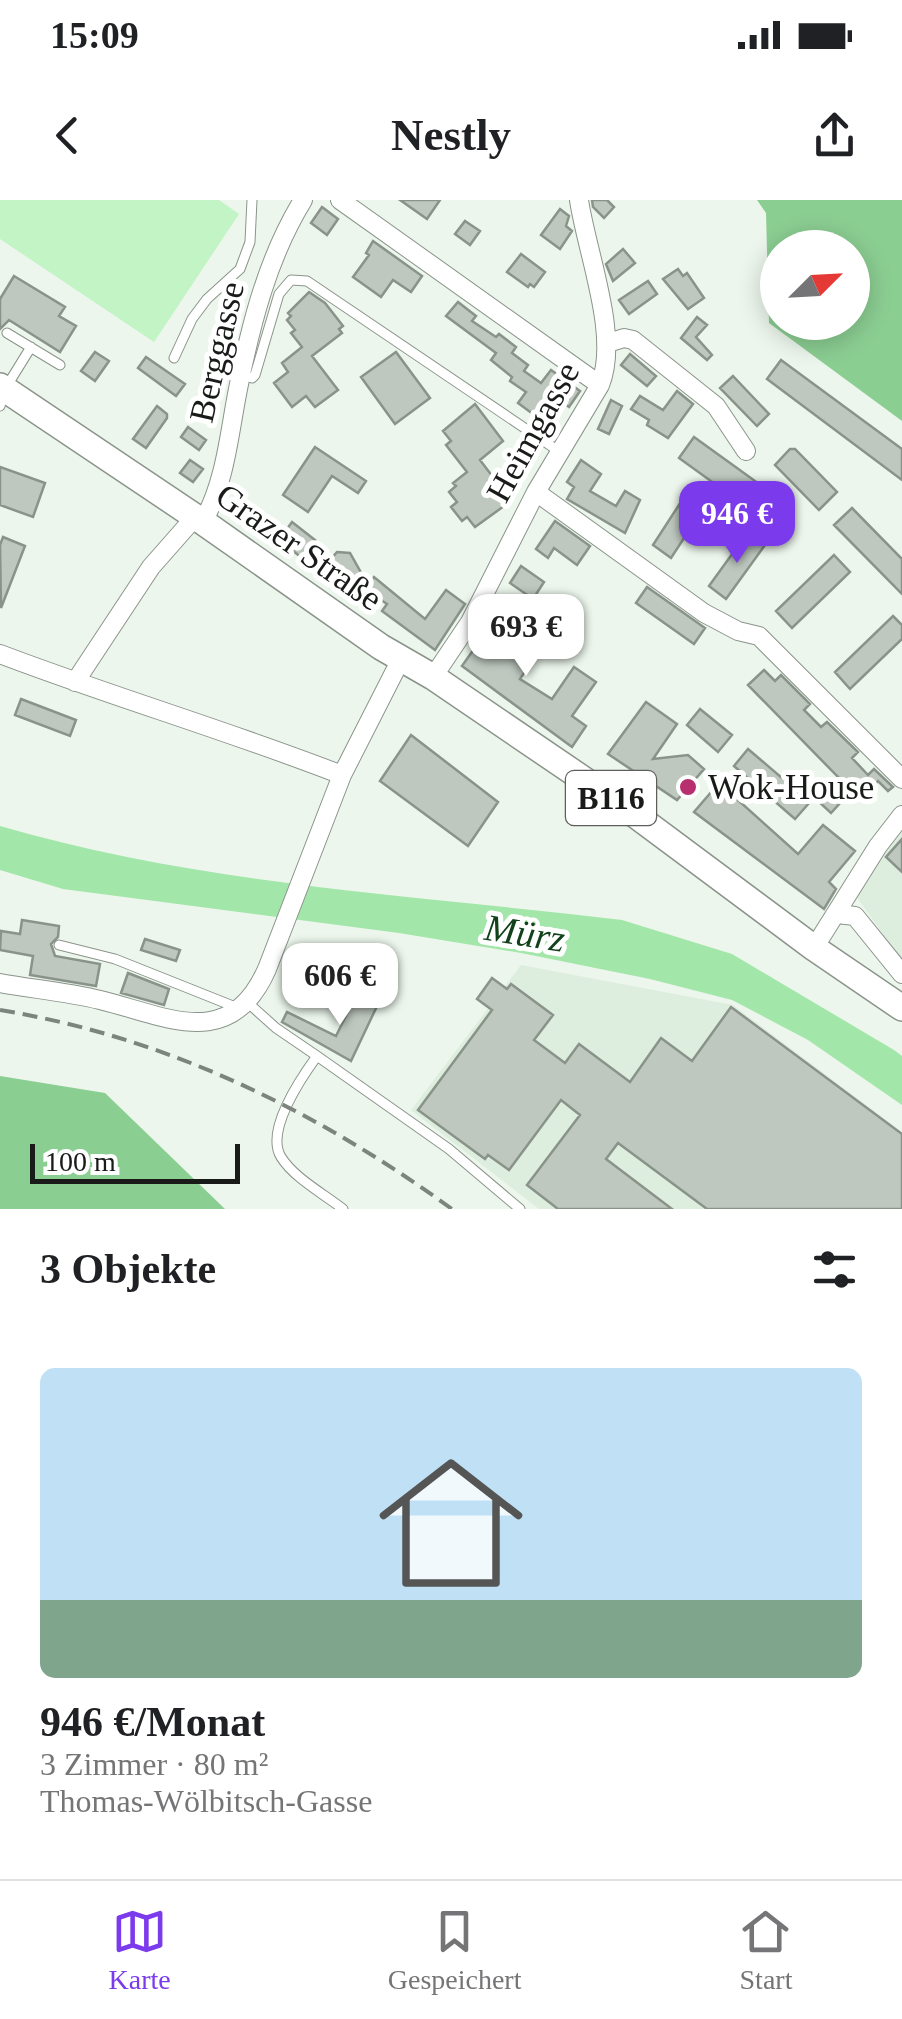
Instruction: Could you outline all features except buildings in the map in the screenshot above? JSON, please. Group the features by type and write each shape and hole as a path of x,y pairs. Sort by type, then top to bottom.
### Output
{"main road":[{"name":"Grazer Straße","path":"2,393 199,519 630,810 814,948 902,1008"}],"street":[{"name":"Berggasse","path":"75,682 151,568 199,519 221,483 256,310 276,251 303,200"},
{"path":"340,200 600,385"},
{"name":"Heimgasse","path":"433,677 470,622 536,492 607,368 608,343 579,200"},
{"path":"608,343 624,338 633,340 698,388 716,406 746,451"},
{"path":"536,492 704,612 738,631 759,636 902,779"},
{"path":"0,654 264,744 342,775"},
{"path":"0,984 96,999 194,1024 223,1018 242,1005 259,988 342,775 401,659"},
{"path":"814,948 902,814"},
{"path":"837,914 854,916 902,974"}],"lane":[{"path":"174,358 192,318 206,299 240,269 250,242 252,200"},
{"path":"241,375 255,375 280,294 291,280 307,281 560,452"},
{"path":"7,333 60,365"},
{"path":"2,393 31,348"},
{"path":"59,946 114,959 242,1005 448,1149 520,1209"},
{"path":"317,1056 275,1134 281,1156 343,1209"}],"shaded area":[{"path":"0,200 219,200 239,214 154,342 0,239"},
{"path":"757,200 902,200 902,421 792,340 870,340 870,230 766,230 766,213"},
{"path":"902,827 902,961 856,896 880,854"},
{"path":"521,965 733,1005 902,1132 902,1209 539,1209 411,1110"},
{"path":"0,1076 105,1093 225,1209 0,1209"}],"water":[{"name":"Mürz","path":"0,826 76,846 231,875 622,920 732,954 902,1056 902,1105 808,1040 732,1000 521,953 63,889 0,870"}],"railway":[{"path":"0,1010 122,1039 238,1083 348,1140 452,1209"}],"place":[{"name":"Wok-House","path":"688,787"}]}
